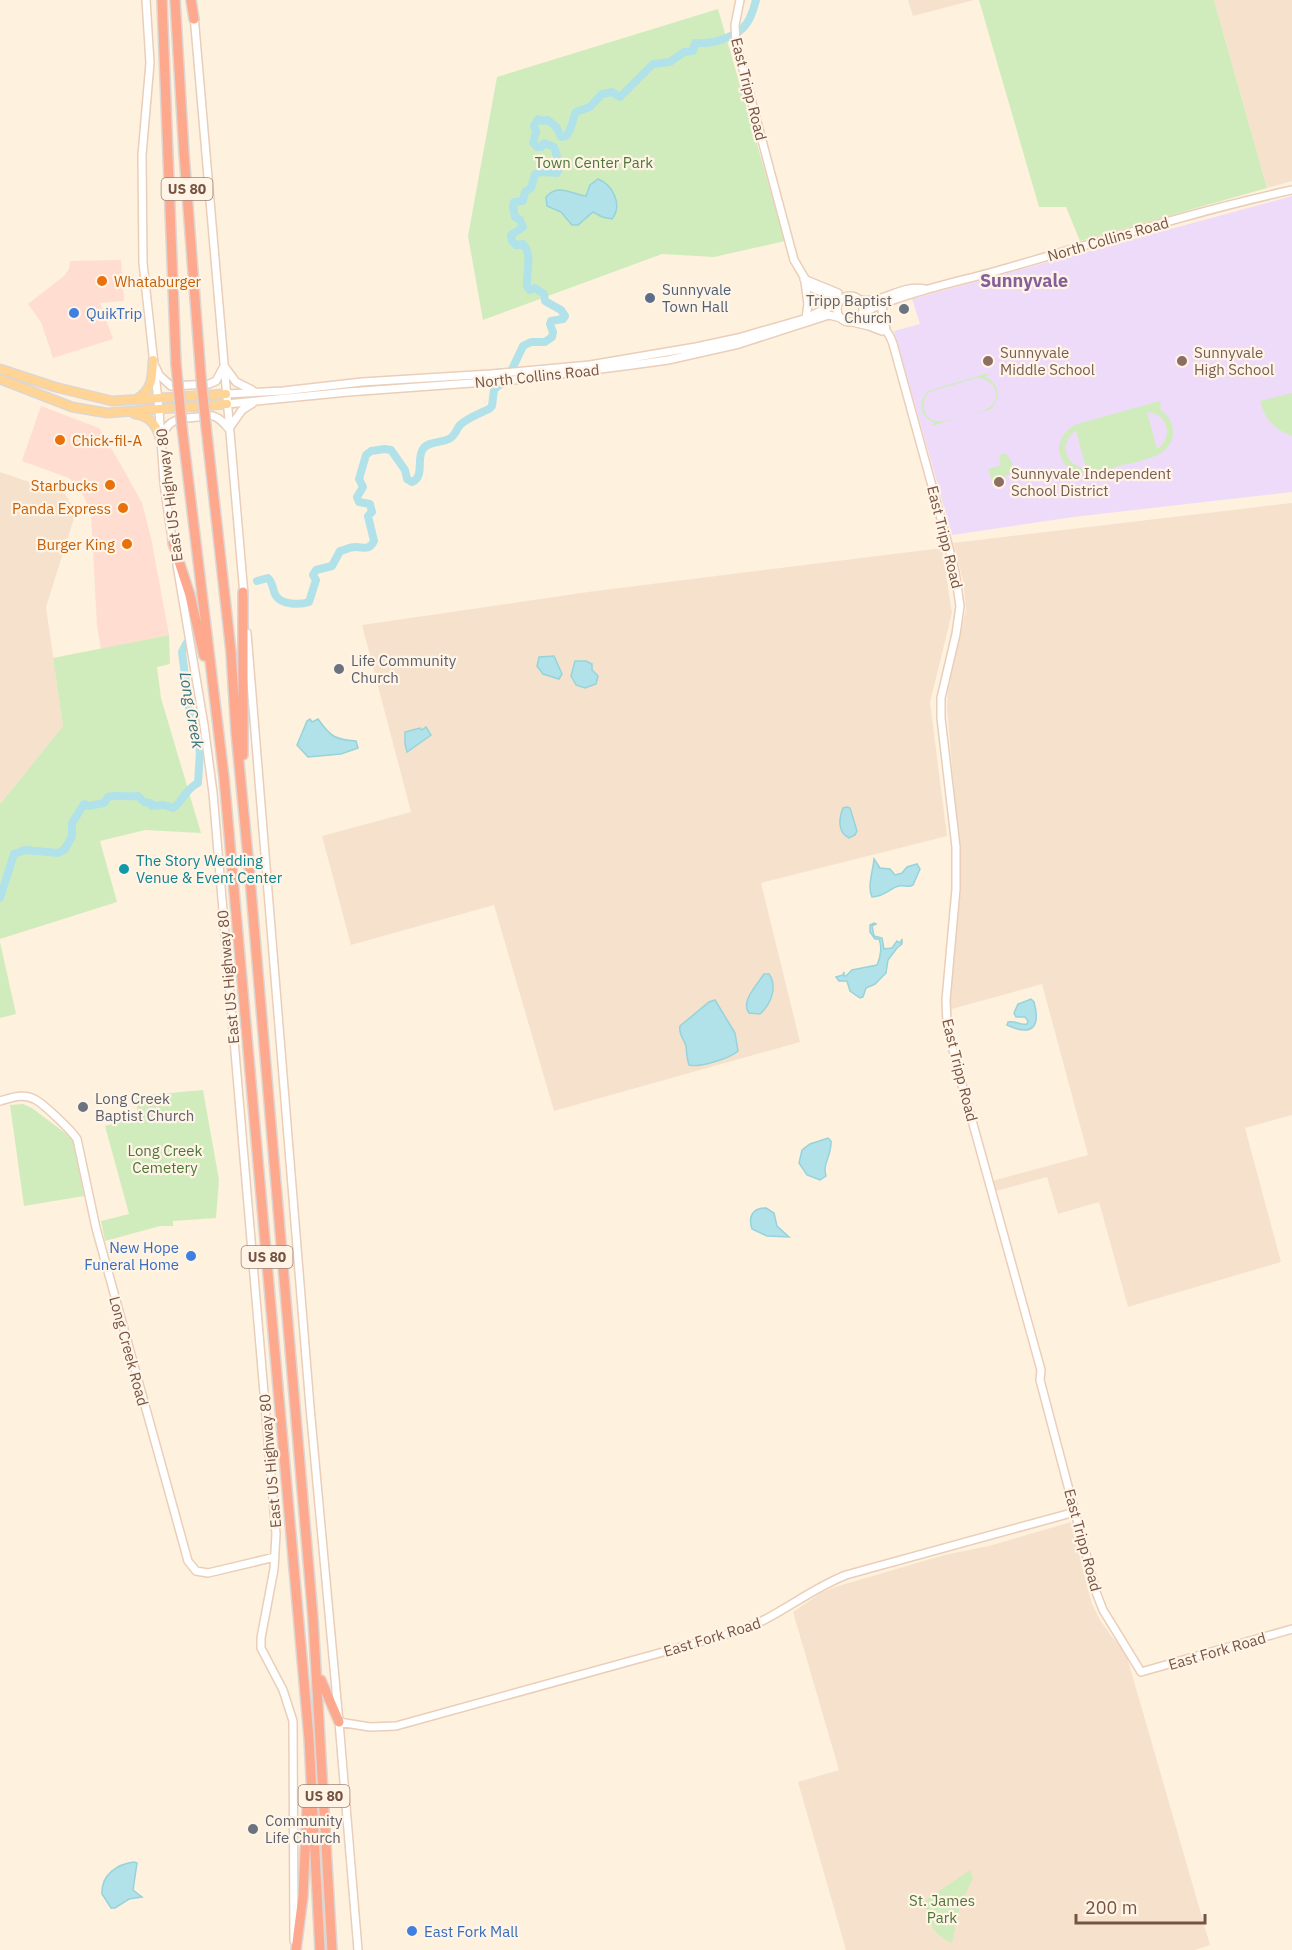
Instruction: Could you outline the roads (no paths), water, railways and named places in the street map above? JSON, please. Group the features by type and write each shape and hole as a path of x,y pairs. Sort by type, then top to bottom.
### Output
{"highway":[{"name":"US 80","path":"162,0 176,364 225,777 309,1738 320,1950"},
{"name":"US 80","path":"176,0 184,153 201,378 231,652 315,1642 332,1950"},
{"path":"192,0 194,19"},
{"path":"172,543 197,621 225,777"},
{"path":"240,775 243,747 243,592"},
{"path":"315,1642 324,1689 339,1722"},
{"path":"295,1950 303,1896 309,1738"}],"main road":[{"path":"137,399 145,394 152,382 153,360"},
{"path":"0,369 83,395 112,401 226,394"},
{"path":"0,379 72,407 107,414 227,404"},
{"path":"28,389 31,380"},
{"path":"126,413 141,415 152,421 161,441"}],"street":[{"name":"East US Highway 80","path":"146,0 150,63 142,155 143,263 172,543 188,623 213,793 276,1532 275,1557 261,1648 283,1690 293,1721 295,1950"},
{"name":"East Tripp Road","path":"740,0 735,22 736,39 794,260 804,279"},
{"path":"194,19 310,1407 358,1950"},
{"name":"North Collins Road","path":"863,312 925,289 1005,269 1199,213 1292,190"},
{"path":"804,279 861,300 863,312 860,319 852,322"},
{"path":"804,279 815,290 834,297 839,302"},
{"path":"804,279 806,318"},
{"name":"North Collins Road","path":"861,300 875,300 912,287 925,289"},
{"path":"847,296 839,302 837,311 841,318 877,328 887,335 893,344"},
{"name":"North Collins Road","path":"766,333 806,318 839,302"},
{"path":"884,303 882,311 886,328"},
{"path":"863,312 872,321 886,328"},
{"name":"North Collins Road","path":"227,404 514,380 536,374 632,361 668,360 829,315 841,318"},
{"name":"East Tripp Road","path":"886,328 893,344 947,543 960,606 941,698 941,718 956,847 956,889 946,1000 947,1023 1029,1324 1041,1370 1040,1380 1099,1600 1141,1672"},
{"path":"153,360 159,375 171,386 208,384 216,381 224,365"},
{"path":"224,365 236,382 255,392"},
{"name":"North Collins Road","path":"226,394 527,371 536,374"},
{"path":"400,380 401,389"},
{"path":"229,429 242,410 258,401"},
{"path":"161,441 165,429 171,422 179,419 211,416 222,420 229,429"},
{"name":"Long Creek Road","path":"0,1101 16,1096 34,1099 70,1129 76,1139 96,1228 188,1561 196,1571 208,1573 275,1557"},
{"name":"East Fork Road","path":"339,1722 370,1727 396,1726 731,1634 760,1624 816,1588 846,1575 1075,1512"},
{"name":"East Fork Road","path":"1141,1672 1292,1629"}],"water":[{"path":"598,179 608,186 615,196 617,208 612,219 593,212 578,225 572,225 561,212 547,206 546,197 551,193 565,190 586,196 590,185"},
{"path":"554,656 562,674 559,679 543,674 537,666 539,657"},
{"path":"575,661 586,661 592,664 592,670 598,676 596,684 585,688 576,685 571,676"},
{"path":"310,719 312,722 318,719 330,733 338,738 356,741 358,748 341,754 308,757 297,745"},
{"path":"426,727 431,735 407,752 405,732 420,728 422,730"},
{"path":"843,808 850,808 857,831 849,838 842,832 840,824"},
{"path":"874,859 880,868 890,869 895,875 917,864 920,869 913,885 899,886 880,896 872,897 870,884"},
{"path":"876,924 872,926 874,936 882,938 884,949 892,948 897,941 900,943 902,939 902,944 888,960 886,973 875,984 866,988 863,997 860,998 850,991 847,981 839,981 836,977 843,975 844,972 846,976 852,970 877,965 881,945 879,939 875,939 870,932 870,925"},
{"path":"764,974 769,974 772,979 772,995 760,1014 749,1013 748,999"},
{"path":"1031,999 1036,1011 1035,1023 1032,1027 1023,1030 1007,1025 1008,1022 1027,1024 1025,1017 1016,1017 1014,1013 1018,1004"},
{"path":"715,1000 735,1033 738,1051 715,1062 689,1065 680,1026 709,1002"},
{"path":"828,1138 831,1146 825,1167 826,1176 820,1180 807,1175 799,1163 802,1150 810,1144"},
{"path":"766,1208 774,1213 777,1226 789,1237 767,1236 752,1229 751,1217 754,1211"},
{"path":"137,1863 133,1890 142,1897 129,1899 111,1908 102,1894 104,1881 116,1868"}],"waterway":[{"name":"Long Creek","path":"257,581 268,578 276,596 282,601 296,604 309,602 316,580 313,575 316,570 332,566 340,551 353,547 368,547 374,541 368,516 372,512 370,504 359,502 357,497 363,487 359,479 366,455 371,451 391,450 405,470 407,479 412,482 416,480 421,453 425,446 449,439 463,422 489,409 492,406 494,390 506,382 523,346 531,342 545,342 552,337 551,321 563,319 565,316 561,310 545,301 544,294 535,288 530,290 527,286 528,253 523,244 516,245 512,241 511,235 523,227 520,220 515,217 514,202 523,201 525,192 531,188 535,174 557,173 560,166 554,147 544,143 541,147 537,147 533,143 536,132 534,126 538,119 548,120 557,128 561,137 566,136 576,112 590,107 602,94 612,92 620,97 653,64 670,62 684,52 693,51 695,43 716,41 731,36 743,28 753,12 756,0"},
{"name":"Long Creek","path":"0,898 14,854 25,850 58,853 65,849 72,836 72,823 84,804 89,806 104,803 111,796 138,796 152,806 164,805 173,808 189,789 198,783 200,752 190,715 182,652 186,644"}],"place":[{"name":"Whataburger","path":"102,281"},
{"name":"Sunnyvale Town Hall","path":"650,298"},
{"name":"Tripp Baptist Church","path":"904,309"},
{"name":"QuikTrip","path":"74,313"},
{"name":"Sunnyvale Middle School","path":"988,361"},
{"name":"Sunnyvale High School","path":"1182,361"},
{"name":"Chick-fil-A","path":"60,440"},
{"name":"Sunnyvale Independent School District","path":"999,482"},
{"name":"Starbucks","path":"110,485"},
{"name":"Panda Express","path":"123,508"},
{"name":"Burger King","path":"127,544"},
{"name":"Life Community Church","path":"339,669"},
{"name":"The Story Wedding Venue & Event Center","path":"124,869"},
{"name":"Long Creek Baptist Church","path":"83,1107"},
{"name":"New Hope Funeral Home","path":"191,1256"},
{"name":"Community Life Church","path":"253,1829"},
{"name":"East Fork Mall","path":"412,1931"}],"district":[{"name":"Sunnyvale","path":"1024,280"}],"park label":[{"name":"Town Center Park","path":"594,162"},
{"name":"Long Creek Cemetery","path":"165,1158"},
{"name":"St. James Park","path":"942,1908"}]}
